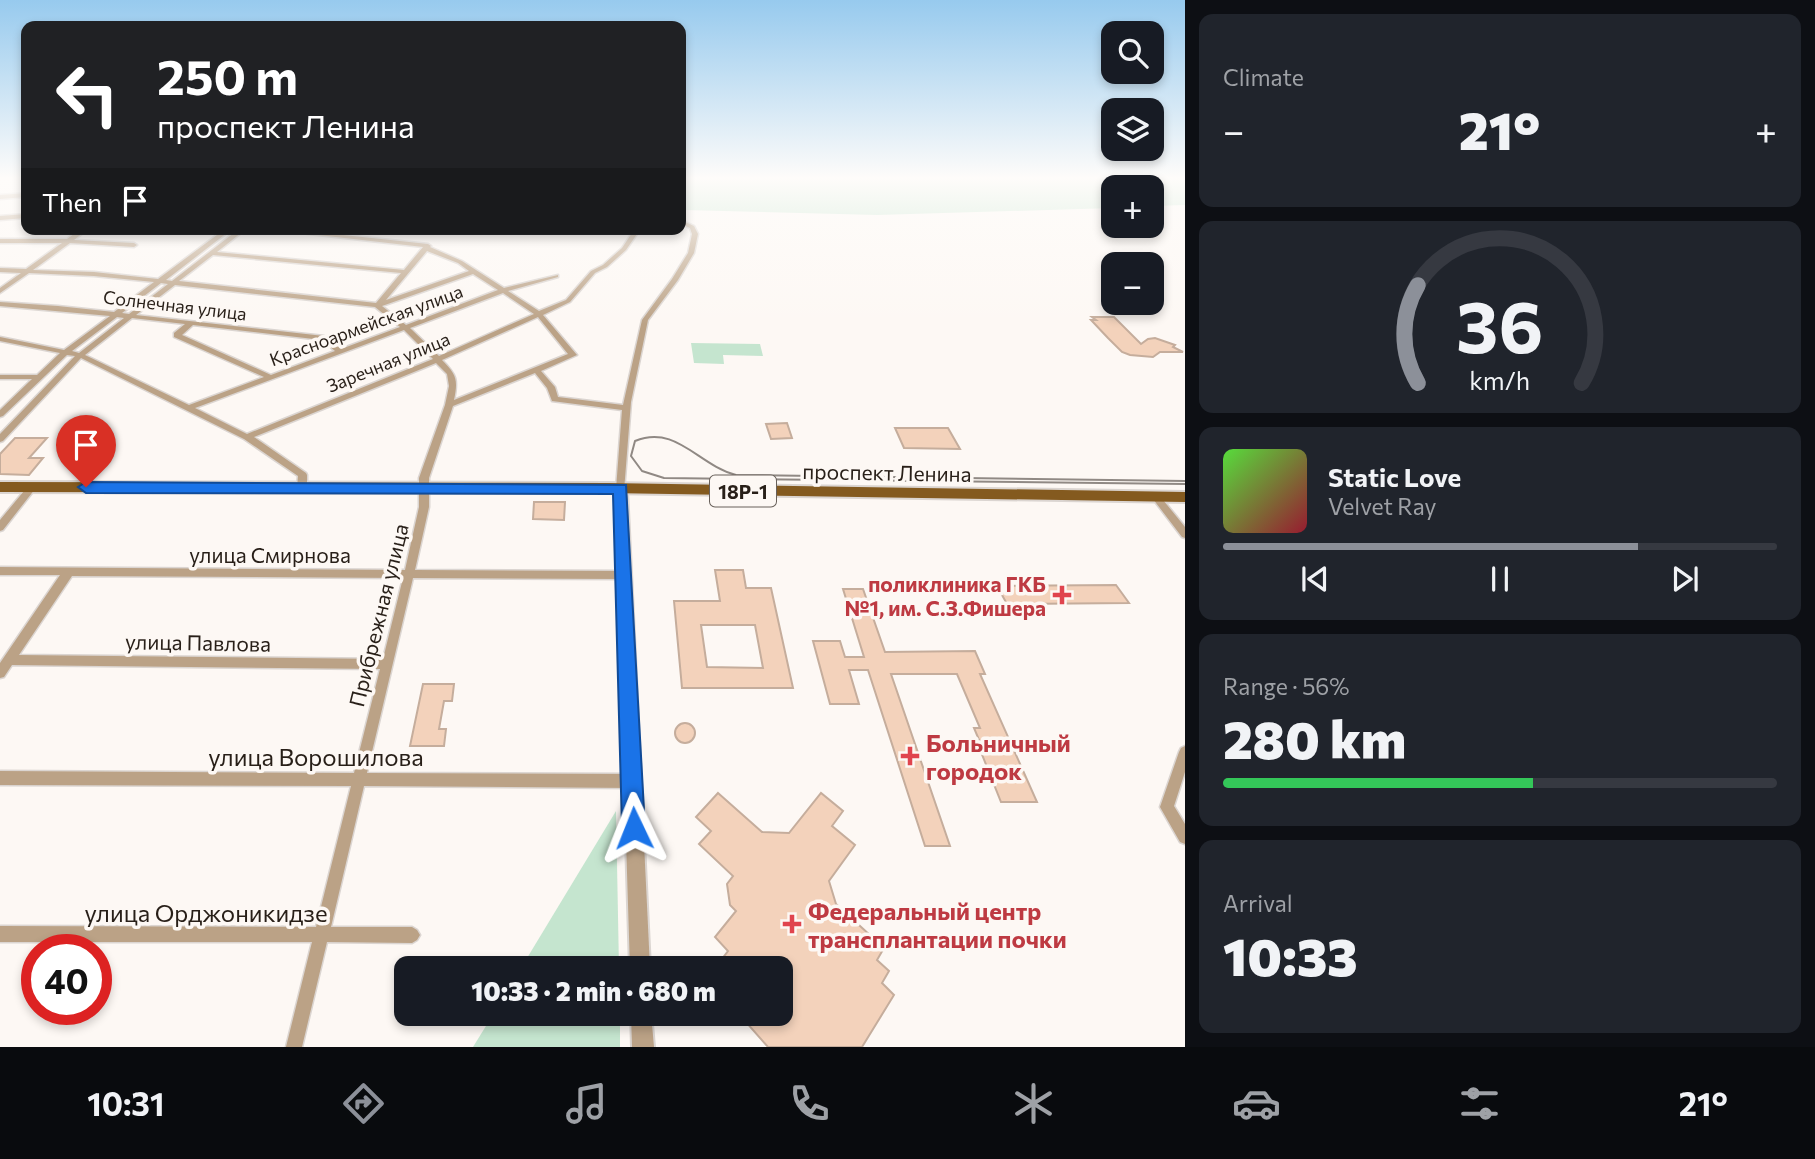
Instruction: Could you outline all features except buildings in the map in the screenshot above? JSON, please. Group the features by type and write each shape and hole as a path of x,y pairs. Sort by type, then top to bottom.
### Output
{"main road":[{"name":"проспект Ленина","path":"0,487 621,489 1185,497"}],"street":[{"path":"639,956 621,489 626,405 645,320 691,253 695,234 689,226"},
{"path":"0,291 77,235"},
{"path":"0,414 65,352 221,235"},
{"path":"0,439 80,355 235,235"},
{"path":"326,235 428,246 426,248 475,271 540,315 573,355 449,405"},
{"name":"Заречная улица","path":"247,437 439,359 568,301 593,272 605,266 624,249 633,235"},
{"path":"0,241 134,245"},
{"path":"377,305 426,248"},
{"path":"198,252 405,272"},
{"path":"0,270 174,282 377,305 475,271"},
{"name":"Красноармейская улица","path":"190,408 505,290 556,276"},
{"name":"Солнечная улица","path":"0,304 116,314 324,338 340,352"},
{"name":"Прибрежная улица","path":"294,1047 409,574 424,507 424,478 453,386 451,373 439,359 377,305"},
{"path":"191,324 177,335 270,377"},
{"path":"0,340 80,355 190,408 247,437 303,475 302,488"},
{"path":"537,371 551,387 555,399 626,405"},
{"path":"0,377 38,377"},
{"path":"0,527 32,487"},
{"path":"1156,497 1185,534"},
{"name":"улица Смирнова","path":"0,571 624,575"},
{"path":"0,673 69,571"},
{"name":"улица Павлова","path":"9,660 386,664"},
{"path":"1185,752 1167,807 1185,837"},
{"name":"улица Ворошилова","path":"0,778 632,781"},
{"name":"улица Орджоникидзе","path":"0,934 412,935"},
{"path":"642,1026 643,1047"}],"green space":[{"path":"691,343 760,344 763,356 723,355 724,364 694,363"},
{"path":"616,811 619,956 528,956"},
{"path":"486,1026 620,1026 620,1047 473,1047"}],"tram line":[{"path":"1185,481 736,475 722,470 675,442 650,437 635,441 631,456 642,471 664,478 1185,484"}],"place":[{"name":"поликлиника ГКБ №1, им. С.З.Фишера","path":"1062,595"},
{"name":"Больничный городок","path":"910,756"},
{"name":"Федеральный центр трансплантации почки","path":"792,924"}],"route":[{"path":"86,487 621,489 634,828"}]}
